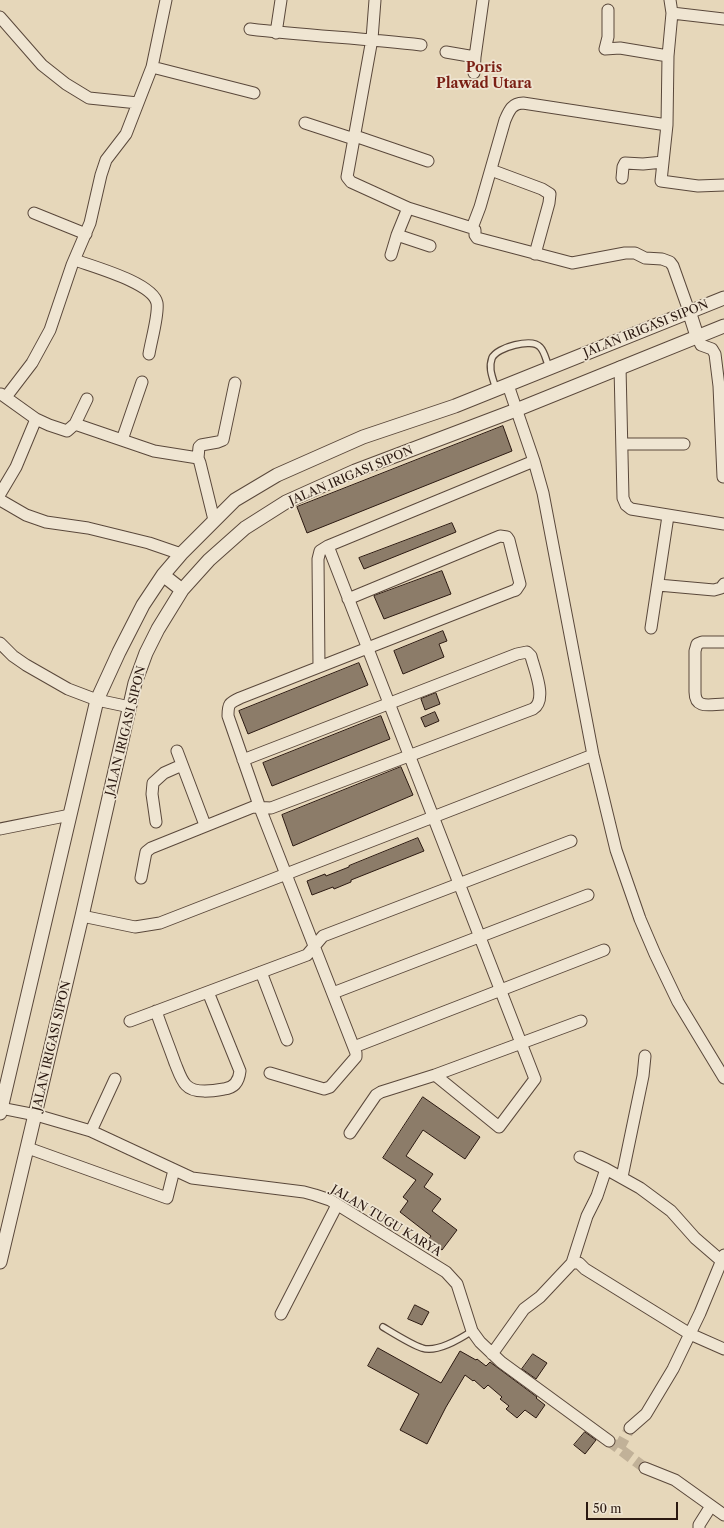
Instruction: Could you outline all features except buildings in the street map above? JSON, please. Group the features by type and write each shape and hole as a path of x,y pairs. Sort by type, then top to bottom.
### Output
{"street":[{"path":"86,399 75,424 69,430 65,431 36,419 3,395 32,362 50,330 90,223 106,160 126,134 152,67 165,0"},
{"path":"276,33 281,0"},
{"path":"375,0 372,39 347,177 351,182 361,188 408,208 472,228 475,230 474,235 477,238 535,254 572,263 625,253 635,253 644,258 662,259 670,262 673,266 701,345 714,351 721,386 723,477"},
{"path":"474,73 484,0"},
{"path":"670,0 672,13 668,56 667,125 661,181 698,186 724,185"},
{"path":"608,10 608,37 605,49 620,48 668,56"},
{"path":"672,13 724,19"},
{"path":"0,17 42,65 66,84 89,98 138,103"},
{"path":"250,29 276,33 372,39 420,45"},
{"path":"446,52 475,57"},
{"path":"152,67 254,93"},
{"path":"472,228 480,207 507,116 512,106 518,103 667,125"},
{"path":"305,123 428,161"},
{"path":"622,178 623,167 625,164 663,162"},
{"path":"491,170 542,189 550,194 535,254"},
{"path":"391,256 396,235 408,208"},
{"path":"34,213 86,234"},
{"path":"396,235 430,246"},
{"path":"75,260 143,286 154,296 157,304 149,354"},
{"name":"JALAN IRIGASI SIPON","path":"2,1110 70,815 99,700 144,605 181,554 234,500 277,475 364,438 505,388 548,367 724,298"},
{"name":"JALAN IRIGASI SIPON","path":"0,1262 28,1148 33,1114 82,916 128,706 146,653 158,628 181,589 209,560 245,528 286,502 355,471 724,326"},
{"path":"620,367 623,498 626,505 631,509 724,524"},
{"path":"122,440 142,382"},
{"path":"214,520 198,458 199,448 201,445 223,440 235,383"},
{"path":"505,388 516,408 543,493 593,755 616,850 640,919 678,1002 724,1078"},
{"path":"0,494 16,467 36,419"},
{"path":"75,424 154,451 198,458"},
{"path":"622,444 684,444"},
{"path":"319,667 318,558 320,551 328,546 534,461"},
{"path":"0,500 26,514 46,522 88,528 181,554"},
{"path":"651,628 668,516"},
{"path":"270,1073 324,1089 330,1087 356,1057 356,1053 260,808 228,716 228,706 319,667 516,590 520,584 509,540 507,537 500,536 348,599"},
{"path":"328,546 535,1080 499,1127 435,1075"},
{"path":"164,576 181,589"},
{"path":"658,584 714,590 721,588 724,584"},
{"path":"724,642 702,642 697,644 695,651 695,699 702,705 724,704"},
{"path":"0,643 13,656 26,665 68,690 99,700 128,706"},
{"path":"141,878 148,849 253,807 271,808 537,707 540,696 531,656 527,652 517,654 243,760"},
{"path":"177,751 205,825"},
{"path":"82,916 124,926 146,926 160,923 593,755"},
{"path":"156,822 152,794 153,783 164,773 182,765"},
{"path":"0,829 70,815"},
{"path":"130,1021 307,955 323,936 570,841"},
{"path":"333,993 588,895"},
{"path":"354,1047 604,950"},
{"path":"261,972 287,1040"},
{"path":"156,1011 177,1067 186,1085 194,1090 202,1091 226,1089 235,1085 240,1079 240,1071 208,992"},
{"path":"350,1132 376,1095 381,1092 435,1075 581,1021"},
{"path":"622,1177 643,1076 645,1056"},
{"path":"91,1131 115,1079"},
{"name":"JALAN TUGU KARYA","path":"2,1110 33,1114 91,1131 192,1178 304,1192 325,1198 337,1204 452,1277 457,1284 472,1332 492,1354 609,1441"},
{"path":"28,1148 167,1198 174,1170"},
{"path":"580,1157 622,1177 640,1188 671,1211 695,1238 723,1260 673,1369 646,1414 630,1428"},
{"path":"492,1354 524,1309 540,1297 572,1263 587,1216 597,1196 606,1169"},
{"path":"281,1314 337,1204"},
{"path":"572,1263 578,1263 690,1334 724,1349"},
{"path":"645,1468 675,1480 724,1515"},
{"path":"699,1528 699,1525 711,1506"}],"lane":[{"path":"505,388 490,367 495,354 500,350 531,343 536,344 543,351 548,367"},
{"path":"383,1327 422,1349 436,1348 451,1343 472,1332"}],"tunnel":[{"path":"619,1448 630,1428"},
{"path":"609,1441 645,1468"}],"district":[{"name":"Poris Plawad Utara","path":"484,76"}]}
